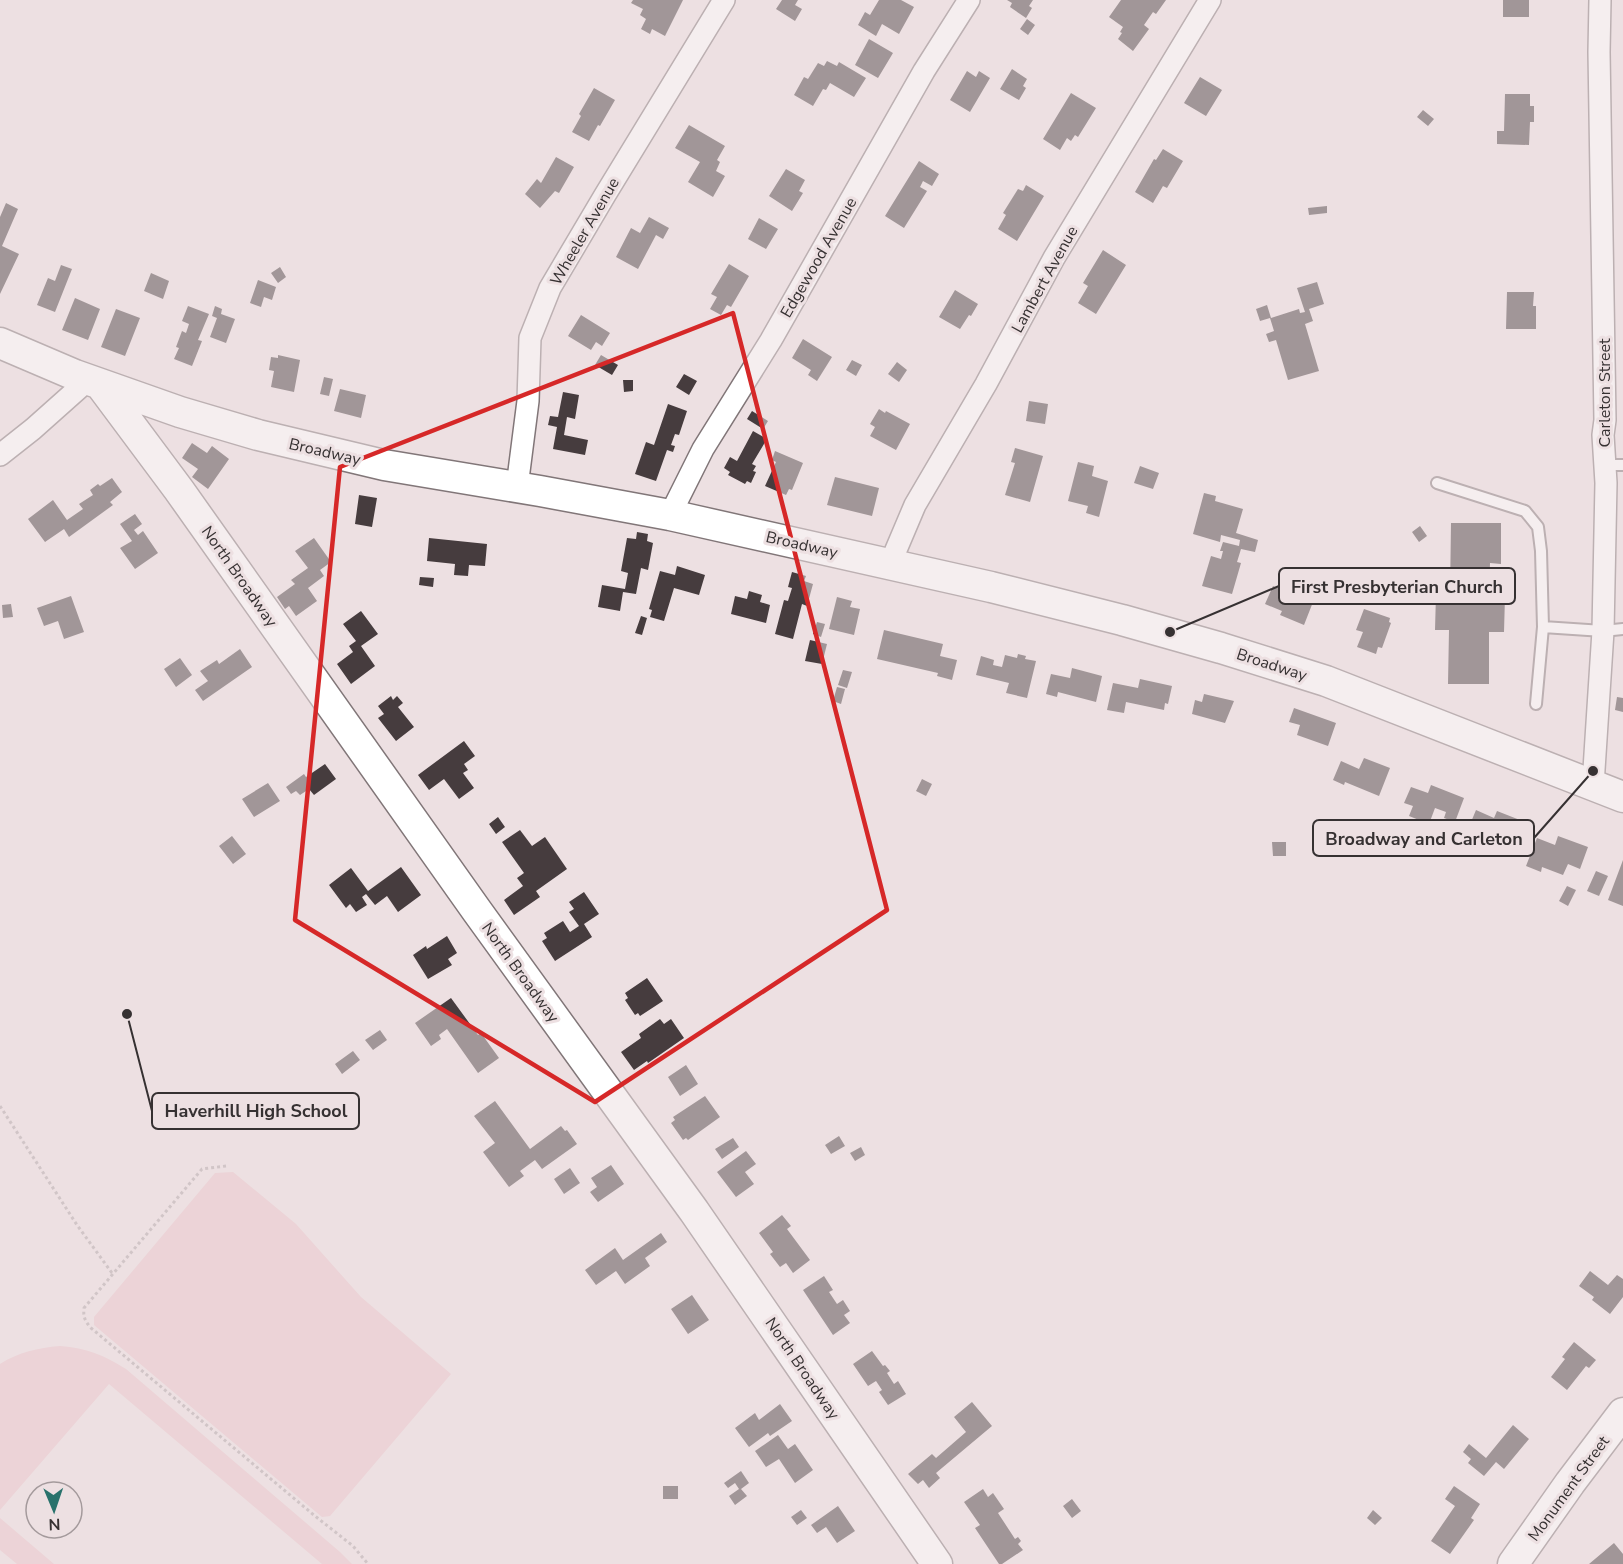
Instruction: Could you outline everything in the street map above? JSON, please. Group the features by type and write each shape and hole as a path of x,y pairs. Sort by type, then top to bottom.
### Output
{"main road":[{"name":"Broadway","path":"0,343 94,382 180,412 258,435 384,465 670,515 1001,589 1122,620 1326,681 1623,797"},
{"name":"North Broadway","path":"94,382 179,490 477,911 687,1202 937,1564"},
{"name":"Broadway","path":"1593,785 1623,791"},
{"name":"Monument Street","path":"1513,1564 1623,1413"}],"street":[{"name":"Wheeler Avenue","path":"518,487 528,401 530,338 550,288 724,0"},
{"name":"Edgewood Avenue","path":"670,515 703,449 771,340 924,70 969,0"},
{"name":"Lambert Avenue","path":"890,564 915,504 986,384 1054,258 1210,0"},
{"name":"Carleton Street","path":"1593,785 1613,630 1606,483 1614,465 1603,435 1605,420 1600,0"},
{"path":"0,455 94,382"}],"lane":[{"path":"1437,483 1525,511 1538,527 1543,627 1536,704"},
{"path":"1543,627 1613,630"}],"path":[{"path":"0,1106 77,1225 112,1273"},
{"path":"226,1166 202,1169 84,1308 85,1321 306,1509 353,1546 368,1564"}],"highlighted area":[{"path":"733,313 887,910 595,1102 295,920 340,467"}],"shaded area":[{"path":"233,1172 296,1224 361,1297 451,1374 330,1516 322,1517 94,1325 94,1317 215,1173"},
{"path":"60,1346 78,1348 110,1360 126,1369 352,1564 322,1564 109,1384 0,1510 0,1364 14,1356"},
{"path":"0,1518 54,1564 17,1564 0,1550"}],"building":[{"path":"633,0 683,0 665,36 652,29 650,34 641,29 646,19 640,15 643,9 631,3"},
{"path":"782,0 798,0 795,5 802,9 795,21 776,9"},
{"path":"879,0 901,0 914,7 899,34 882,24 876,36 858,25 865,12 870,15"},
{"path":"1007,0 1033,0 1029,6 1032,8 1026,18 1010,7 1012,3"},
{"path":"1121,0 1166,0 1156,14 1153,12 1144,25 1149,29 1133,51 1118,39 1123,27 1109,17"},
{"path":"1503,0 1529,0 1529,17 1503,17"},
{"path":"1027,19 1035,25 1028,35 1020,29"},
{"path":"869,39 893,53 878,78 855,65"},
{"path":"827,61 837,66 839,62 866,78 854,97 830,83 826,90 823,89 813,106 794,95 804,77 808,79 818,63 824,66"},
{"path":"1012,69 1027,79 1023,86 1026,88 1019,100 1000,89"},
{"path":"967,71 976,77 979,71 990,78 970,112 950,100"},
{"path":"1200,77 1222,90 1206,116 1184,103"},
{"path":"594,88 615,100 589,141 572,132"},
{"path":"1071,93 1096,108 1078,137 1075,135 1071,141 1067,138 1060,150 1043,139"},
{"path":"1505,94 1530,94 1530,106 1534,106 1534,122 1530,122 1529,145 1497,144 1497,131 1504,131"},
{"path":"1423,110 1434,119 1428,126 1417,117"},
{"path":"689,125 725,146 717,160 720,162 716,171 725,176 713,197 688,182 700,162 675,148"},
{"path":"1163,149 1183,161 1167,188 1163,186 1153,203 1135,192 1154,159 1156,160"},
{"path":"556,157 574,167 559,193 555,191 540,208 525,194 537,179 541,183"},
{"path":"919,161 939,174 932,186 923,181 920,187 927,191 904,228 885,216"},
{"path":"786,169 805,180 799,191 803,193 792,211 769,196"},
{"path":"1026,185 1044,196 1017,241 998,229 1006,215 1003,213 1018,189 1023,191"},
{"path":"6,203 18,209 2,246 19,254 0,294 0,217"},
{"path":"1327,206 1327,213 1309,215 1308,208"},
{"path":"649,217 669,228 663,239 656,235 638,269 616,257 631,228 640,233"},
{"path":"759,218 778,229 766,249 748,239"},
{"path":"1103,250 1126,265 1096,314 1078,303 1088,286 1083,283"},
{"path":"729,264 749,276 731,307 727,305 721,315 710,309 717,297 711,294"},
{"path":"61,265 72,269 55,312 37,305 48,278 55,281"},
{"path":"280,267 286,277 278,283 271,273"},
{"path":"151,273 169,281 163,299 144,291"},
{"path":"258,280 276,287 272,300 264,297 261,307 250,303"},
{"path":"1317,282 1324,304 1309,309 1313,321 1305,324 1319,371 1288,380 1276,340 1269,342 1266,334 1274,331 1270,318 1260,321 1256,309 1267,305 1271,318 1299,309 1300,313 1305,312 1297,288"},
{"path":"955,290 978,304 960,329 939,317"},
{"path":"1507,292 1534,292 1536,329 1506,329"},
{"path":"75,298 100,309 88,340 62,330"},
{"path":"188,306 209,314 198,340 202,341 192,366 174,359 182,331 186,333 189,324 182,321"},
{"path":"215,306 222,309 221,314 235,319 226,343 210,337 217,318 212,316"},
{"path":"116,309 140,318 125,356 101,347"},
{"path":"581,315 610,333 602,346 596,342 591,350 568,336"},
{"path":"803,339 832,357 817,381 808,375 811,370 792,358"},
{"path":"278,355 300,360 294,392 271,387 274,371 269,370 271,357 278,358"},
{"path":"601,355 618,365 612,375 595,365"},
{"path":"852,360 862,365 856,376 846,370"},
{"path":"897,362 907,370 899,382 888,374"},
{"path":"684,374 697,381 689,395 676,387"},
{"path":"324,377 333,379 329,396 320,394"},
{"path":"623,380 633,380 633,391 624,392"},
{"path":"340,389 366,395 361,418 334,411"},
{"path":"563,392 579,395 575,419 567,417 564,435 588,440 585,455 553,449 557,427 548,425 550,416 558,417"},
{"path":"1029,401 1048,404 1045,424 1026,421"},
{"path":"668,404 687,411 679,435 675,434 671,445 675,446 673,452 667,450 656,481 635,474 646,442 654,445"},
{"path":"879,409 910,424 896,450 870,436 875,427 870,424"},
{"path":"752,411 768,421 763,429 747,419"},
{"path":"753,431 767,439 752,464 756,466 753,471 756,472 751,483 747,481 745,484 728,475 730,472 724,468 730,457 737,461"},
{"path":"192,443 207,453 212,446 229,459 208,489 192,477 198,469 182,458"},
{"path":"1015,448 1043,456 1030,502 1005,495 1015,463 1011,462"},
{"path":"775,451 803,463 792,490 789,489 786,495 765,486 776,462 772,460"},
{"path":"1078,462 1094,466 1092,476 1108,481 1099,517 1086,513 1088,506 1068,501"},
{"path":"1140,466 1159,473 1153,489 1134,483"},
{"path":"835,477 879,488 872,516 827,505"},
{"path":"112,478 122,492 110,502 113,505 69,537 64,529 45,542 28,519 53,500 67,520 83,509 79,504 93,495 90,490"},
{"path":"1204,493 1216,496 1215,501 1243,509 1236,533 1258,540 1255,552 1241,549 1237,562 1241,563 1232,594 1202,586 1211,556 1221,559 1223,551 1220,551 1223,542 1239,546 1240,540 1221,535 1220,542 1193,534"},
{"path":"359,495 377,498 372,527 355,524"},
{"path":"135,514 142,524 134,530 138,535 143,531 158,553 135,569 120,548 132,541 120,524"},
{"path":"1451,523 1501,523 1501,564 1490,563 1489,596 1505,596 1504,632 1489,632 1489,684 1448,684 1449,630 1435,630 1436,594 1450,594"},
{"path":"1420,526 1427,536 1419,542 1412,532"},
{"path":"637,532 648,534 647,541 653,543 648,570 641,568 636,594 623,592 620,611 598,607 602,585 625,589 628,573 621,571 627,538 636,539"},
{"path":"314,538 331,562 320,570 324,576 308,588 317,601 296,616 289,606 285,609 277,597 295,584 291,580 308,568 295,551"},
{"path":"429,538 487,544 485,566 469,565 468,576 454,575 455,564 427,561"},
{"path":"677,566 705,575 699,595 674,588 664,621 650,617 652,610 649,609 660,571 675,575"},
{"path":"792,572 806,576 804,581 813,584 807,606 802,604 793,639 775,634 784,600 788,601 792,588 788,587"},
{"path":"420,577 434,578 433,587 419,585"},
{"path":"1273,586 1313,602 1304,625 1280,615 1282,611 1265,604"},
{"path":"749,591 762,595 760,602 770,605 766,623 731,614 735,596 747,599"},
{"path":"71,596 84,632 64,639 58,621 44,626 37,608"},
{"path":"837,597 852,601 850,607 860,609 854,635 829,629"},
{"path":"11,604 13,617 3,618 2,605"},
{"path":"1364,609 1390,618 1391,623 1382,648 1378,647 1376,654 1357,647 1363,632 1356,630"},
{"path":"361,611 378,634 361,646 375,666 351,684 337,664 353,652 349,646 356,641 343,624"},
{"path":"641,616 647,618 642,635 635,633"},
{"path":"817,622 825,624 821,637 813,634"},
{"path":"884,630 943,644 940,656 957,660 952,680 937,676 938,673 877,659"},
{"path":"810,640 827,644 822,664 805,661"},
{"path":"240,649 252,667 203,701 195,690 208,681 200,671 217,660 219,664"},
{"path":"1018,654 1026,656 1025,659 1036,661 1027,698 1006,693 1009,683 976,675 981,656 994,660 993,665 1002,667 1005,655 1017,658"},
{"path":"180,658 192,675 176,687 164,669"},
{"path":"1072,668 1102,676 1096,702 1058,692 1057,697 1046,694 1051,674 1070,678"},
{"path":"843,670 852,672 847,688 838,685"},
{"path":"1140,679 1172,686 1168,704 1165,703 1164,710 1126,702 1124,713 1107,710 1113,683 1138,688"},
{"path":"837,687 845,689 841,704 833,701"},
{"path":"1204,694 1234,701 1225,723 1192,714 1195,700 1202,702"},
{"path":"391,696 393,700 397,696 403,703 398,707 414,727 396,741 378,718 384,714 378,706"},
{"path":"1617,697 1623,698 1623,712 1615,710"},
{"path":"1294,708 1336,723 1328,746 1297,735 1300,725 1289,722"},
{"path":"464,741 475,756 464,764 468,770 463,773 474,788 459,799 444,779 429,790 418,775"},
{"path":"1364,758 1390,768 1379,796 1345,782 1344,785 1333,780 1341,761 1359,769"},
{"path":"325,764 336,779 314,795 309,789 300,795 296,791 291,794 286,787 304,774 306,777"},
{"path":"922,779 932,784 926,796 916,791"},
{"path":"268,783 280,801 254,817 242,799"},
{"path":"1431,785 1464,798 1455,822 1444,818 1446,812 1435,808 1429,824 1409,816 1413,806 1404,803 1411,787 1428,793"},
{"path":"1476,810 1494,818 1497,811 1525,822 1516,844 1481,830 1477,838 1466,834"},
{"path":"498,817 505,827 496,834 489,824"},
{"path":"520,830 532,846 545,837 567,869 536,891 540,897 514,915 504,900 523,886 517,878 524,873 502,842"},
{"path":"232,836 246,854 233,864 219,846"},
{"path":"1558,836 1588,847 1580,869 1568,864 1563,875 1542,867 1541,872 1526,866 1537,838 1555,845"},
{"path":"1272,842 1286,842 1286,856 1273,856"},
{"path":"1623,860 1623,906 1608,900"},
{"path":"401,867 421,895 398,912 387,896 375,905 366,894 362,897 367,905 356,912 350,904 346,908 329,885 351,868 368,891"},
{"path":"1596,871 1608,876 1599,896 1587,891"},
{"path":"1567,886 1576,890 1568,906 1559,901"},
{"path":"584,892 599,914 584,924 592,937 555,961 542,941 547,938 544,933 563,921 570,932 579,926 569,912 574,909 569,902"},
{"path":"447,936 457,953 448,959 452,965 428,979 413,955"},
{"path":"647,978 663,1001 640,1016 638,1013 635,1015 625,1000 628,998 625,993"},
{"path":"451,998 478,1035 481,1033 499,1058 478,1073 447,1029 439,1035 441,1039 431,1046 415,1023"},
{"path":"660,1019 664,1024 671,1019 684,1038 634,1070 621,1052 641,1038 639,1034"},
{"path":"380,1030 387,1040 373,1050 365,1040"},
{"path":"353,1051 360,1060 342,1074 335,1064"},
{"path":"686,1065 698,1084 680,1096 668,1077"},
{"path":"705,1096 720,1117 688,1140 686,1138 683,1140 671,1123 675,1120 673,1117"},
{"path":"495,1101 530,1149 561,1126 565,1131 567,1130 577,1144 542,1169 535,1160 520,1171 524,1176 509,1187 483,1152 495,1143 474,1116"},
{"path":"839,1136 845,1146 831,1154 825,1145"},
{"path":"733,1138 739,1147 722,1159 715,1149"},
{"path":"861,1147 865,1155 855,1161 850,1153"},
{"path":"746,1151 756,1164 745,1172 754,1184 736,1197 717,1172"},
{"path":"611,1165 624,1184 598,1202 590,1192 597,1187 591,1178"},
{"path":"570,1168 580,1183 564,1194 554,1179"},
{"path":"782,1215 791,1226 787,1229 810,1260 793,1273 786,1263 780,1267 770,1254 773,1252 759,1233"},
{"path":"661,1233 667,1242 645,1258 650,1266 625,1284 616,1271 596,1285 585,1270 615,1248 623,1260"},
{"path":"1590,1271 1608,1285 1617,1275 1623,1279 1623,1297 1610,1314 1592,1300 1594,1297 1579,1286"},
{"path":"824,1276 833,1290 829,1292 837,1304 843,1300 850,1311 844,1315 850,1323 833,1335 803,1290"},
{"path":"692,1295 709,1320 688,1334 671,1309"},
{"path":"1574,1342 1596,1360 1589,1368 1586,1366 1567,1390 1551,1377 1565,1359 1562,1357"},
{"path":"872,1351 883,1366 885,1365 890,1371 887,1373 894,1384 898,1381 906,1394 888,1405 879,1392 882,1390 876,1381 868,1386 853,1364"},
{"path":"972,1402 992,1426 936,1473 940,1478 929,1488 923,1480 918,1484 908,1474 932,1454 936,1458 966,1432 954,1417"},
{"path":"780,1404 792,1421 770,1436 768,1433 749,1447 735,1428 755,1413 759,1420"},
{"path":"1513,1425 1529,1439 1504,1469 1496,1462 1484,1476 1468,1463 1471,1459 1463,1452 1469,1444 1486,1458"},
{"path":"778,1435 788,1449 795,1444 813,1470 795,1483 779,1459 766,1467 755,1451"},
{"path":"741,1471 749,1483 741,1489 747,1496 735,1505 729,1496 739,1489 735,1483 728,1488 724,1483"},
{"path":"663,1486 678,1486 678,1499 663,1499"},
{"path":"1454,1486 1480,1504 1471,1518 1474,1520 1450,1554 1431,1541 1455,1506 1445,1499"},
{"path":"983,1489 988,1497 993,1493 1004,1509 998,1513 1015,1539 1018,1537 1021,1541 1018,1544 1023,1550 1002,1564 999,1564 975,1528 980,1525 964,1502"},
{"path":"1072,1499 1081,1511 1072,1518 1063,1506"},
{"path":"838,1506 855,1531 837,1543 826,1527 817,1533 811,1525"},
{"path":"801,1510 807,1518 797,1525 791,1517"},
{"path":"1373,1510 1382,1518 1375,1525 1367,1518"},
{"path":"1614,1543 1623,1554 1623,1564 1589,1564"}],"place":[{"name":"First Presbyterian Church","path":"1170,632"},
{"name":"Broadway and Carleton","path":"1593,771"},
{"name":"Haverhill High School","path":"127,1014"}]}
